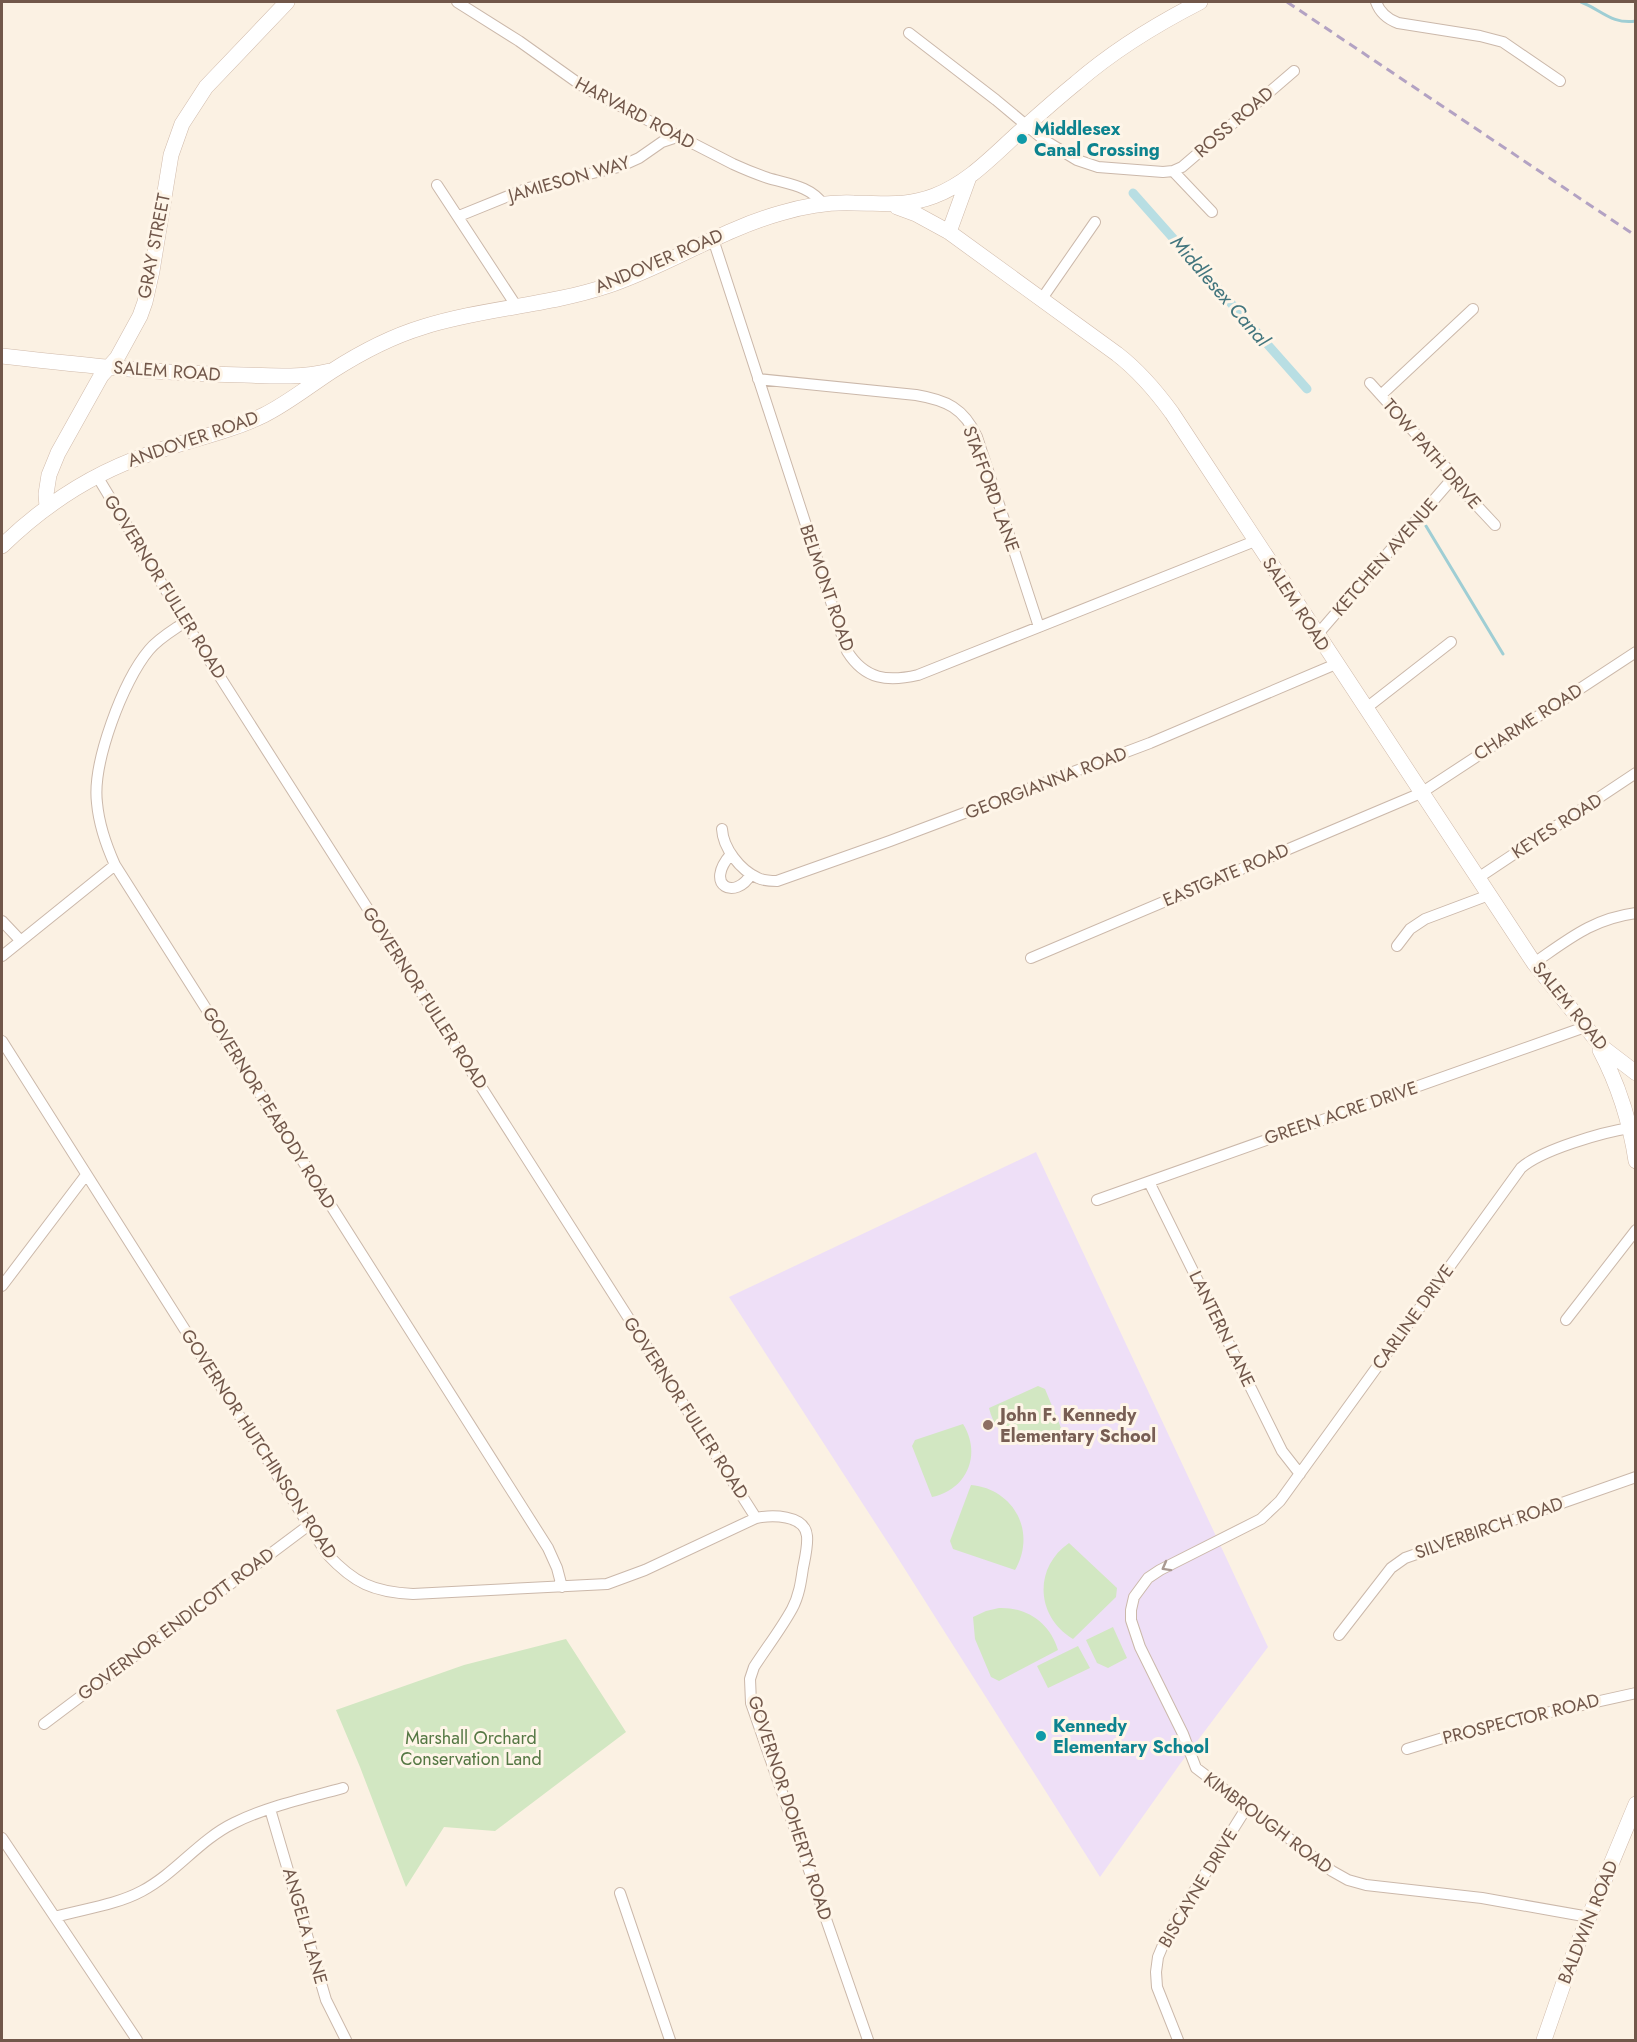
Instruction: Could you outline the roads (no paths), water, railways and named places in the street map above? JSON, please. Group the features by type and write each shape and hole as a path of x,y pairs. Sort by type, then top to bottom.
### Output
{"main road":[{"name":"GRAY STREET","path":"47,507 45,495 49,475 58,453 101,376 117,358 145,302 171,155 182,124 206,87 287,2"},
{"name":"ANDOVER ROAD","path":"2,546 47,507 97,476 137,458 244,423 274,410 373,347 423,327 607,286 657,266 756,220 796,209 823,204 858,203 891,206 929,198 948,190 969,177 1107,58 1153,26 1200,2"},
{"path":"949,232 969,177"},
{"name":"SALEM ROAD","path":"891,206 916,214 949,232 1122,358 1153,388 1172,413 1534,963 1587,1030 1611,1056 1635,1073"},
{"name":"SALEM ROAD","path":"2,356 108,368 204,374 287,376 334,370"},
{"path":"287,376 300,394"},
{"path":"1587,1030 1613,1076 1633,1136 1635,1161"},
{"name":"BALDWIN ROAD","path":"1544,2040 1558,1997 1635,1804"}],"street":[{"name":"HARVARD ROAD","path":"457,2 512,36 585,88 745,170 808,190 823,204"},
{"path":"1376,2 1382,13 1398,23 1480,36 1503,42 1560,81"},
{"path":"909,33 1044,140 1077,160 1090,165 1173,171 1212,212"},
{"name":"ROSS ROAD","path":"1173,171 1182,167 1294,71"},
{"name":"JAMIESON WAY","path":"459,216 528,188 619,167 639,158 662,142 677,137"},
{"path":"437,185 517,307"},
{"path":"1041,300 1095,222"},
{"name":"BELMONT ROAD","path":"713,239 847,651 857,664 872,675 889,679 907,678 932,670 1255,541"},
{"path":"1381,395 1473,309"},
{"name":"STAFFORD LANE","path":"758,379 916,395 945,403 961,412 969,421 977,437 1039,627"},
{"name":"TOW PATH DRIVE","path":"1370,383 1452,474 1452,479 1495,525"},
{"name":"GOVERNOR FULLER ROAD","path":"97,476 185,622 756,1518"},
{"name":"KETCHEN AVENUE","path":"1317,635 1452,479"},
{"name":"GOVERNOR PEABODY ROAD","path":"185,622 157,641 135,669 123,694 102,755 96,787 97,804 103,834 115,865 548,1548 562,1587"},
{"path":"1365,709 1450,642"},
{"name":"CHARME ROAD","path":"1421,793 1635,652"},
{"name":"GEORGIANNA ROAD","path":"751,874 758,879 777,881 799,874 1149,743 1336,664"},
{"name":"KEYES ROAD","path":"1478,878 1635,773"},
{"name":"EASTGATE ROAD","path":"1031,958 1421,793"},
{"path":"722,829 725,844 731,854 751,874 746,883 733,888 724,885 719,879 719,871 731,854"},
{"path":"2,956 115,865"},
{"path":"1397,946 1410,929 1425,919 1489,895"},
{"path":"1534,963 1599,921 1635,913"},
{"path":"2,921 20,940"},
{"name":"GREEN ACRE DRIVE","path":"1098,1200 1587,1030"},
{"name":"GOVERNOR HUTCHINSON ROAD","path":"2,1041 327,1554 344,1572 364,1585 387,1593 413,1594 593,1585 619,1580 756,1518"},
{"name":"CARLINE DRIVE","path":"1217,1540 1265,1516 1280,1502 1516,1173 1530,1161 1545,1154 1633,1136"},
{"path":"2,1286 86,1175"},
{"name":"LANTERN LANE","path":"1149,1182 1282,1451 1300,1474"},
{"path":"1566,1320 1635,1230"},
{"name":"SILVERBIRCH ROAD","path":"1340,1635 1391,1568 1405,1558 1635,1477"},
{"name":"GOVERNOR DOHERTY ROAD","path":"756,1518 773,1515 788,1518 800,1524 807,1537 797,1599 754,1667 750,1679 751,1703 868,2040"},
{"name":"GOVERNOR ENDICOTT ROAD","path":"44,1724 309,1525"},
{"name":"KIMBROUGH ROAD","path":"1217,1540 1160,1570 1145,1581 1133,1601 1131,1620 1140,1647 1183,1734 1194,1766 1328,1868 1357,1883 1482,1898 1589,1917"},
{"name":"PROSPECTOR ROAD","path":"1407,1749 1469,1730 1635,1693"},
{"path":"54,1917 142,1892 224,1828 270,1809 343,1788"},
{"name":"BISCAYNE DRIVE","path":"1178,2040 1157,1987 1158,1957 1168,1933 1247,1807"},
{"name":"ANGELA LANE","path":"270,1809 327,2000 346,2040"},
{"path":"2,1838 137,2040"},
{"path":"620,1893 670,2040"}],"waterway":[{"path":"1581,2 1613,19 1636,21"},
{"name":"Middlesex Canal","path":"1133,193 1307,389"},
{"path":"1426,526 1503,654"}],"railway":[{"path":"1287,2 1636,236"}],"place":[{"name":"Middlesex Canal Crossing","path":"1022,139"},
{"name":"John F. Kennedy Elementary School","path":"988,1425"},
{"name":"Kennedy Elementary School","path":"1041,1736"}],"park label":[{"name":"Marshall Orchard Conservation Land","path":"471,1748"}]}
